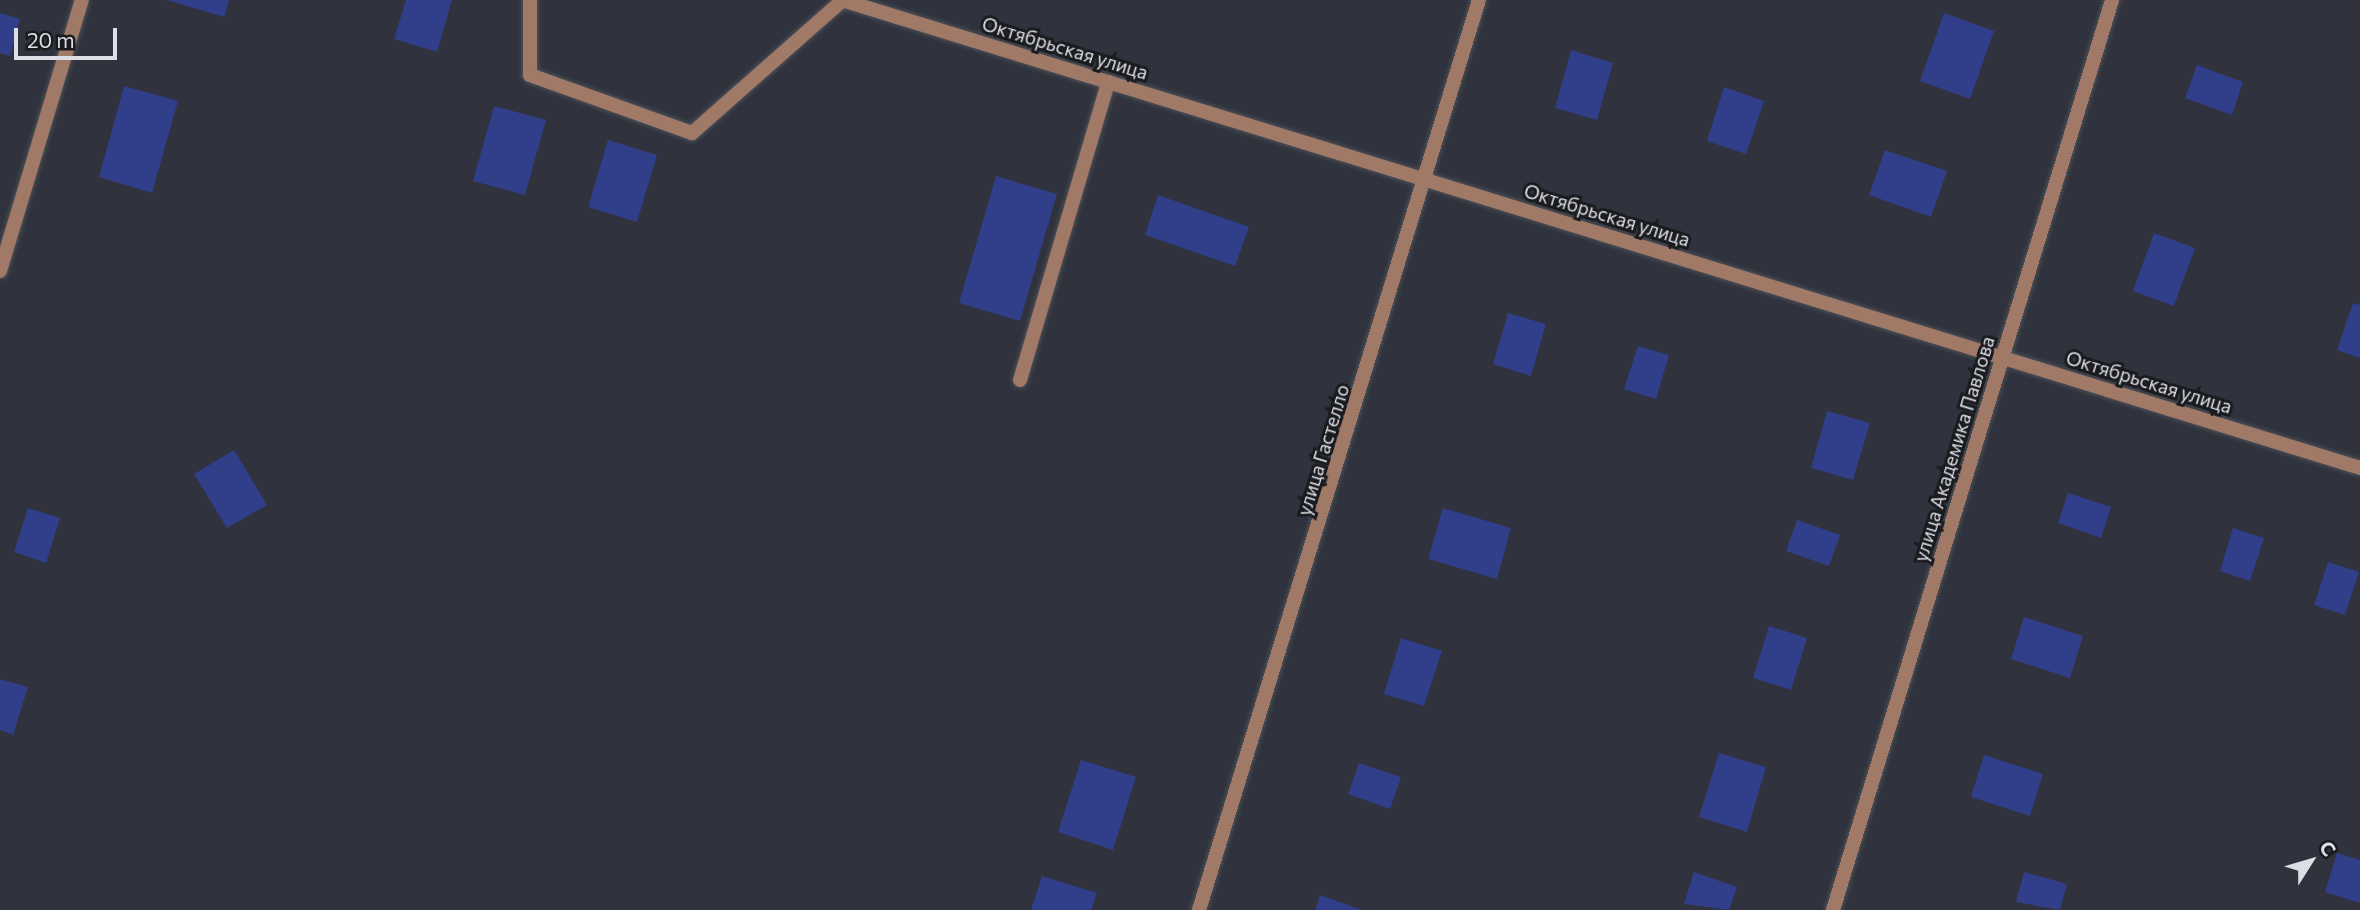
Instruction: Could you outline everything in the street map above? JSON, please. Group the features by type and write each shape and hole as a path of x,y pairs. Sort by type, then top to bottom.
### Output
{"street":[{"path":"0,271 82,0"},
{"path":"530,0 530,75 692,133 843,0"},
{"name":"Октябрьская улица","path":"843,0 2360,468"},
{"name":"улица Гастелло","path":"1199,910 1427,180 1479,0"},
{"name":"улица Академика Павлова","path":"1833,910 2112,0"},
{"path":"1020,380 1108,82"}],"building":[{"path":"167,0 229,0 224,17"},
{"path":"406,0 452,0 437,52 394,39"},
{"path":"0,13 20,19 10,56 0,53"},
{"path":"1944,13 1994,31 1970,99 1920,81"},
{"path":"1571,50 1613,63 1597,120 1555,108"},
{"path":"2197,65 2243,82 2232,115 2185,98"},
{"path":"124,86 178,101 152,193 99,177"},
{"path":"1724,87 1764,101 1746,154 1707,141"},
{"path":"494,106 546,120 525,195 473,181"},
{"path":"608,140 657,155 637,222 588,207"},
{"path":"1885,150 1947,171 1931,217 1869,195"},
{"path":"996,176 1057,194 1020,321 959,303"},
{"path":"1158,195 1249,227 1235,266 1145,235"},
{"path":"2154,233 2195,248 2174,306 2133,291"},
{"path":"2353,303 2360,305 2360,358 2337,350"},
{"path":"1508,313 1546,324 1531,376 1493,364"},
{"path":"1638,346 1669,355 1656,399 1624,389"},
{"path":"1827,411 1870,423 1853,480 1811,468"},
{"path":"234,450 267,505 227,528 194,474"},
{"path":"2068,493 2111,507 2101,538 2058,523"},
{"path":"28,508 60,518 46,563 14,552"},
{"path":"1443,508 1511,528 1497,579 1428,559"},
{"path":"1797,520 1840,535 1829,566 1786,551"},
{"path":"2233,528 2264,538 2250,581 2220,571"},
{"path":"2328,562 2359,572 2345,615 2314,605"},
{"path":"2024,617 2083,636 2070,678 2011,659"},
{"path":"1769,626 1807,638 1791,690 1753,678"},
{"path":"1401,638 1442,651 1424,706 1384,694"},
{"path":"0,679 28,687 13,735 0,730"},
{"path":"1719,753 1766,767 1747,832 1699,817"},
{"path":"1984,755 2043,774 2030,816 1971,797"},
{"path":"1081,760 1136,777 1113,850 1058,832"},
{"path":"1359,763 1401,777 1390,809 1348,794"},
{"path":"2337,853 2360,860 2360,903 2325,892"},
{"path":"1694,872 1737,887 1729,910 1684,904"},
{"path":"2024,872 2067,884 2060,910 2016,902"},
{"path":"1042,876 1097,893 1091,910 1031,910"},
{"path":"1320,895 1362,910 1315,910"}]}
